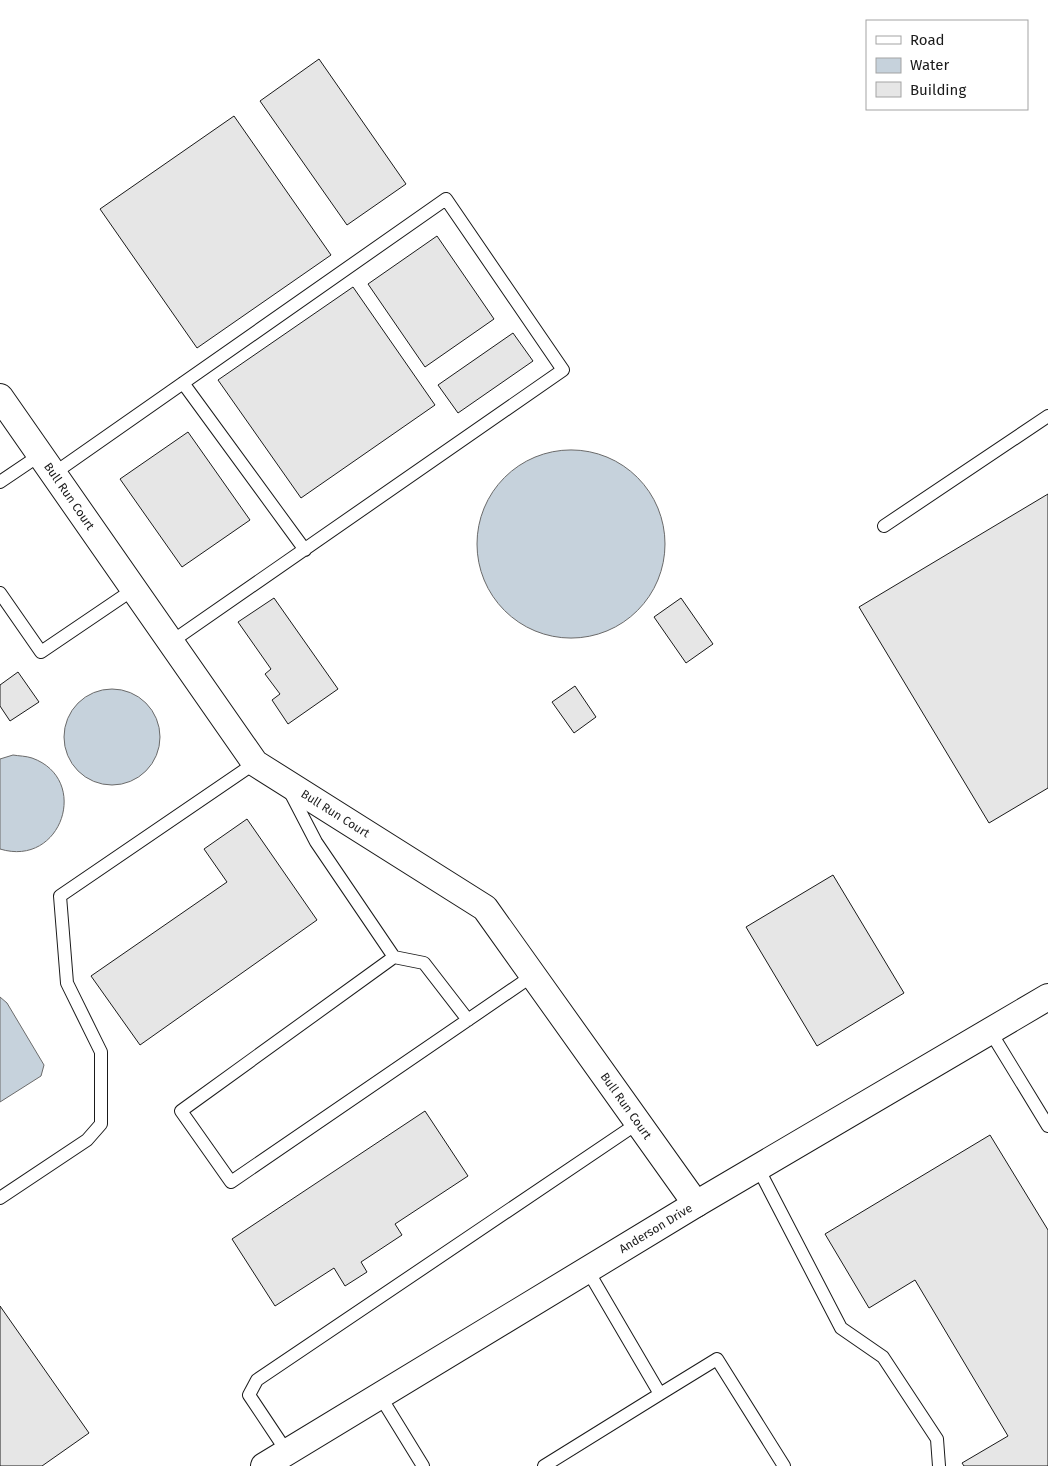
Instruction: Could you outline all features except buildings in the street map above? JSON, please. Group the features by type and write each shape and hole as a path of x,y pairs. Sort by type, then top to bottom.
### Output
{"street":[{"name":"Bull Run Court","path":"0,397 255,762 485,908 696,1204"},
{"name":"Anderson Drive","path":"264,1466 696,1204 1048,997"}],"lane":[{"path":"0,482 46,464 182,383 446,199 563,370 171,642"},
{"path":"182,383 305,550"},
{"path":"884,526 1048,416"},
{"path":"0,593 41,652 134,589"},
{"path":"0,1198 87,1140 101,1124 101,1052 67,983 60,896 255,762"},
{"path":"284,781 316,842 394,957 424,963 468,1020"},
{"path":"394,957 181,1111 231,1182 532,976"},
{"path":"990,1030 1048,1126"},
{"path":"287,1452 249,1395 257,1380 638,1123"},
{"path":"758,1168 841,1328 883,1357 937,1439 939,1466"},
{"path":"588,1271 660,1394"},
{"path":"544,1466 717,1359 784,1466"},
{"path":"380,1396 423,1466"}],"water":[{"path":"562,450 580,450 607,457 638,477 658,508 665,535 665,553 658,580 638,611 607,631 580,638 562,638 544,634 527,627 511,617 498,604 488,588 481,571 477,553 477,535 481,517 488,500 498,484 511,471 527,461 544,454"},
{"path":"112,689 130,693 146,703 156,719 160,737 156,755 146,771 130,781 112,785 94,781 78,771 68,755 64,737 68,719 78,703 94,693"},
{"path":"13,755 32,758 50,769 61,784 64,801 61,818 53,834 39,846 22,851 0,849 0,759"},
{"path":"0,997 7,1003 44,1065 41,1076 0,1102"}]}
